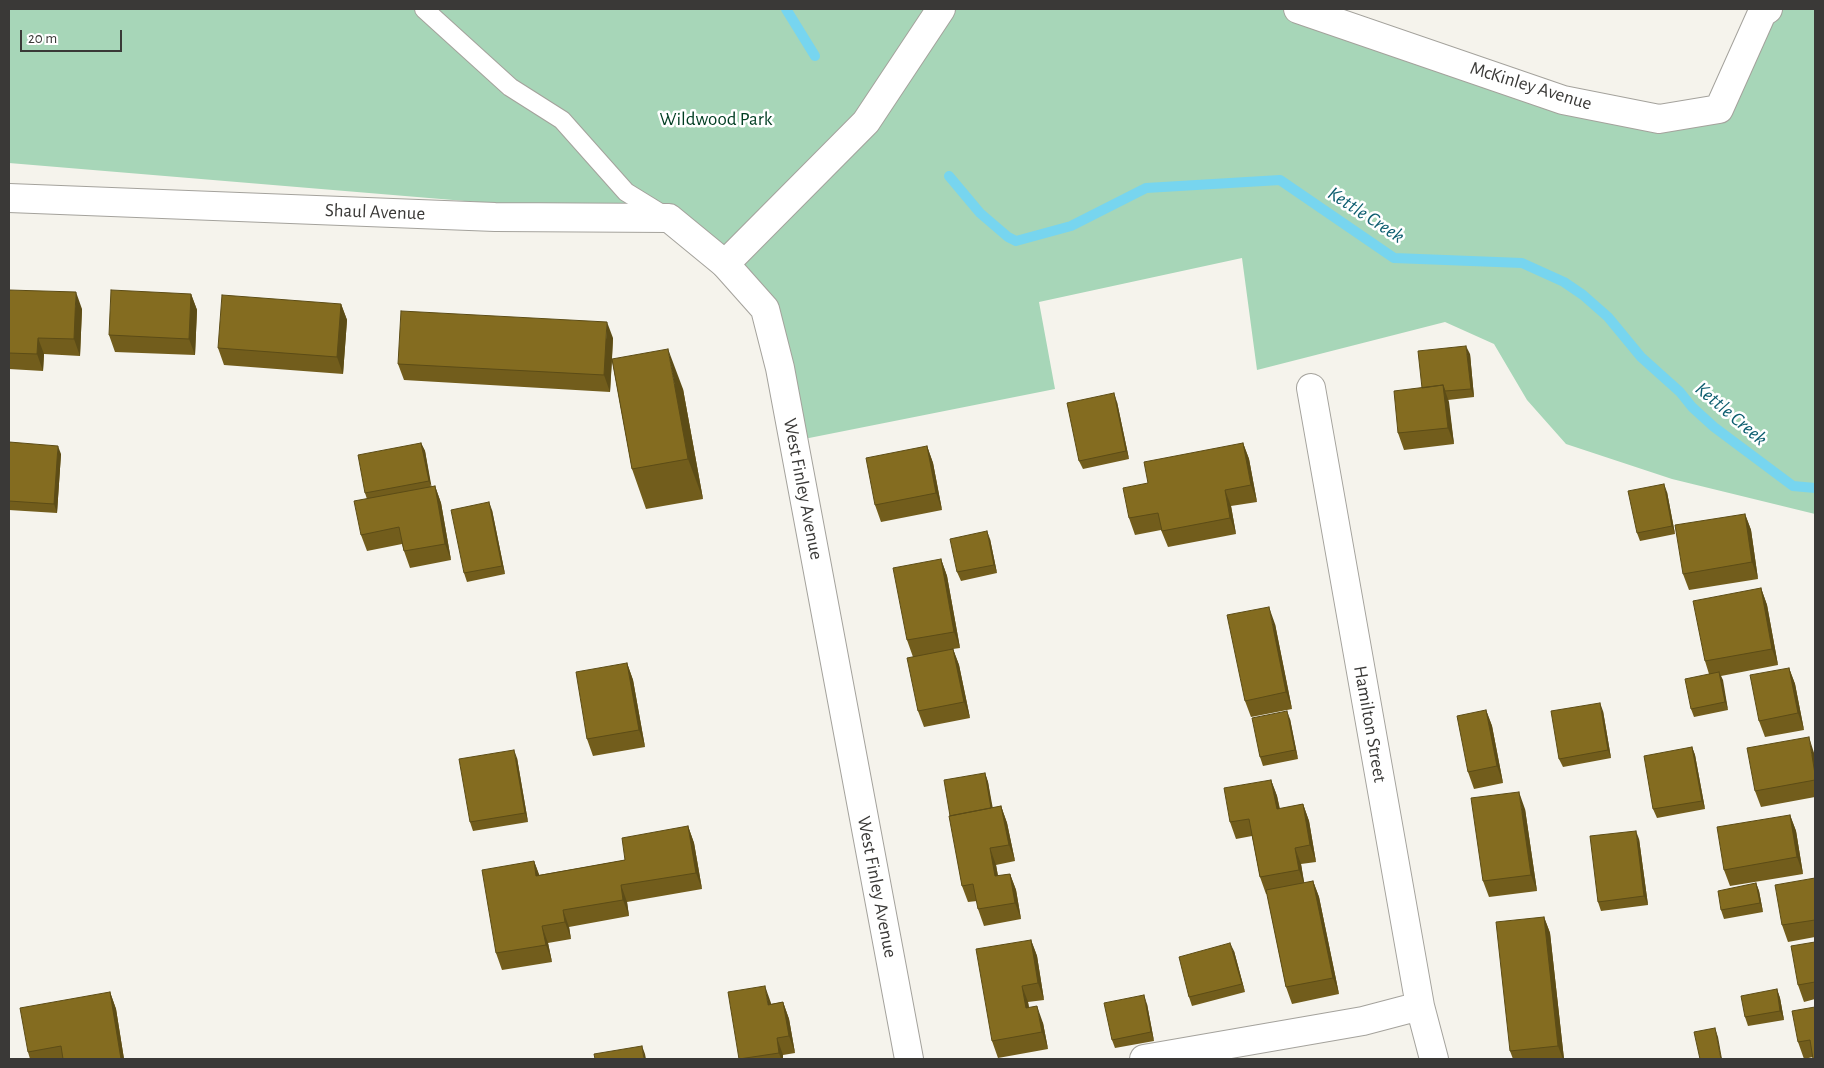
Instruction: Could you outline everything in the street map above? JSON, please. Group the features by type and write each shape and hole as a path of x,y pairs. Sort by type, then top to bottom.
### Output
{"street":[{"path":"669,218 725,264 866,122 941,9"},
{"name":"McKinley Avenue","path":"1298,9 1563,100 1659,119 1719,109 1762,13 1768,9"},
{"name":"Shaul Avenue","path":"9,198 486,217 669,218"},
{"name":"West Finley Avenue","path":"725,264 765,309 780,368 909,1059"},
{"name":"Hamilton Street","path":"1311,388 1420,1006 1434,1059"},
{"path":"1144,1059 1363,1021 1420,1006"}],"lane":[{"path":"424,9 510,88 562,120 626,192 669,218"}],"green space":[{"name":"Wildwood Park","path":"9,9 1298,9 1563,100 1719,109 1768,9 1815,9 1815,514 1672,479 1566,444 1527,400 1494,344 1445,322 1257,370 1242,258 1039,302 1055,389 794,441 765,309 669,218 9,163"}],"building":[{"path":"9,290 76,292 74,339 38,338 37,354 9,353"},
{"path":"111,290 191,294 189,339 109,335"},
{"path":"222,295 341,304 337,357 218,348"},
{"path":"401,311 607,322 604,375 398,364"},
{"path":"1466,346 1471,389 1445,391 1443,385 1422,388 1418,351"},
{"path":"668,349 688,459 632,469 612,359"},
{"path":"1443,385 1448,428 1398,433 1394,391"},
{"path":"1114,393 1126,451 1079,461 1067,403"},
{"path":"9,442 58,446 54,504 9,501"},
{"path":"421,443 429,481 365,493 358,455"},
{"path":"1243,443 1251,485 1225,490 1230,518 1162,531 1158,513 1129,518 1123,488 1148,483 1144,462"},
{"path":"927,446 936,493 875,505 866,458"},
{"path":"1664,484 1672,526 1637,533 1628,491"},
{"path":"435,486 445,544 404,551 399,527 361,535 354,501"},
{"path":"489,502 502,566 464,573 451,510"},
{"path":"1745,514 1752,562 1683,574 1675,525"},
{"path":"987,531 994,565 957,572 950,539"},
{"path":"941,559 954,632 907,640 893,568"},
{"path":"1761,588 1772,649 1705,661 1693,601"},
{"path":"1269,607 1286,692 1245,701 1227,615"},
{"path":"953,649 964,702 918,711 907,658"},
{"path":"627,663 639,730 587,739 576,672"},
{"path":"1789,668 1798,713 1759,721 1750,675"},
{"path":"1719,672 1725,702 1691,709 1685,679"},
{"path":"1600,703 1608,750 1559,759 1551,711"},
{"path":"1486,710 1497,766 1468,772 1457,716"},
{"path":"1287,711 1295,750 1260,757 1252,718"},
{"path":"1809,737 1815,780 1755,791 1747,748"},
{"path":"1692,747 1702,801 1653,809 1644,756"},
{"path":"514,750 525,813 470,822 459,759"},
{"path":"985,773 991,808 950,816 944,780"},
{"path":"1271,780 1277,809 1303,804 1310,845 1295,848 1299,870 1260,877 1249,819 1230,822 1224,788"},
{"path":"1519,792 1531,875 1483,881 1471,798"},
{"path":"1001,806 1009,845 990,848 995,876 1010,874 1015,903 978,909 973,884 962,886 949,816"},
{"path":"1790,815 1797,857 1724,870 1717,827"},
{"path":"688,826 696,873 621,885 623,900 563,910 565,922 542,926 546,945 496,953 482,870 534,861 536,876 625,860 622,838"},
{"path":"1636,831 1644,896 1598,902 1590,836"},
{"path":"1815,878 1815,920 1782,925 1775,885"},
{"path":"1313,881 1333,978 1286,987 1266,890"},
{"path":"1756,883 1760,903 1721,910 1718,891"},
{"path":"1544,917 1558,1046 1510,1051 1496,922"},
{"path":"1031,940 1038,983 1022,986 1026,1008 1037,1006 1042,1032 992,1041 976,949"},
{"path":"1815,942 1815,982 1798,985 1791,946"},
{"path":"1230,943 1242,984 1189,997 1179,957"},
{"path":"765,986 768,1005 783,1002 789,1036 777,1038 779,1053 739,1059 728,992"},
{"path":"1777,989 1780,1011 1745,1017 1741,996"},
{"path":"110,992 121,1059 63,1059 61,1046 28,1052 20,1008"},
{"path":"1144,995 1151,1032 1112,1040 1104,1003"},
{"path":"1815,1007 1815,1059 1813,1059 1810,1040 1798,1042 1792,1011"},
{"path":"1715,1028 1721,1059 1700,1059 1694,1032"},
{"path":"642,1046 644,1059 595,1059 594,1054"}],"waterway":[{"name":"Kettle Creek","path":"786,9 815,56"},
{"name":"Kettle Creek","path":"949,176 980,213 1008,237 1016,241 1071,226 1146,188 1280,180 1394,258 1522,263 1564,282 1583,295 1608,317 1641,357 1680,392 1692,407 1714,427 1793,486 1815,488"}]}
